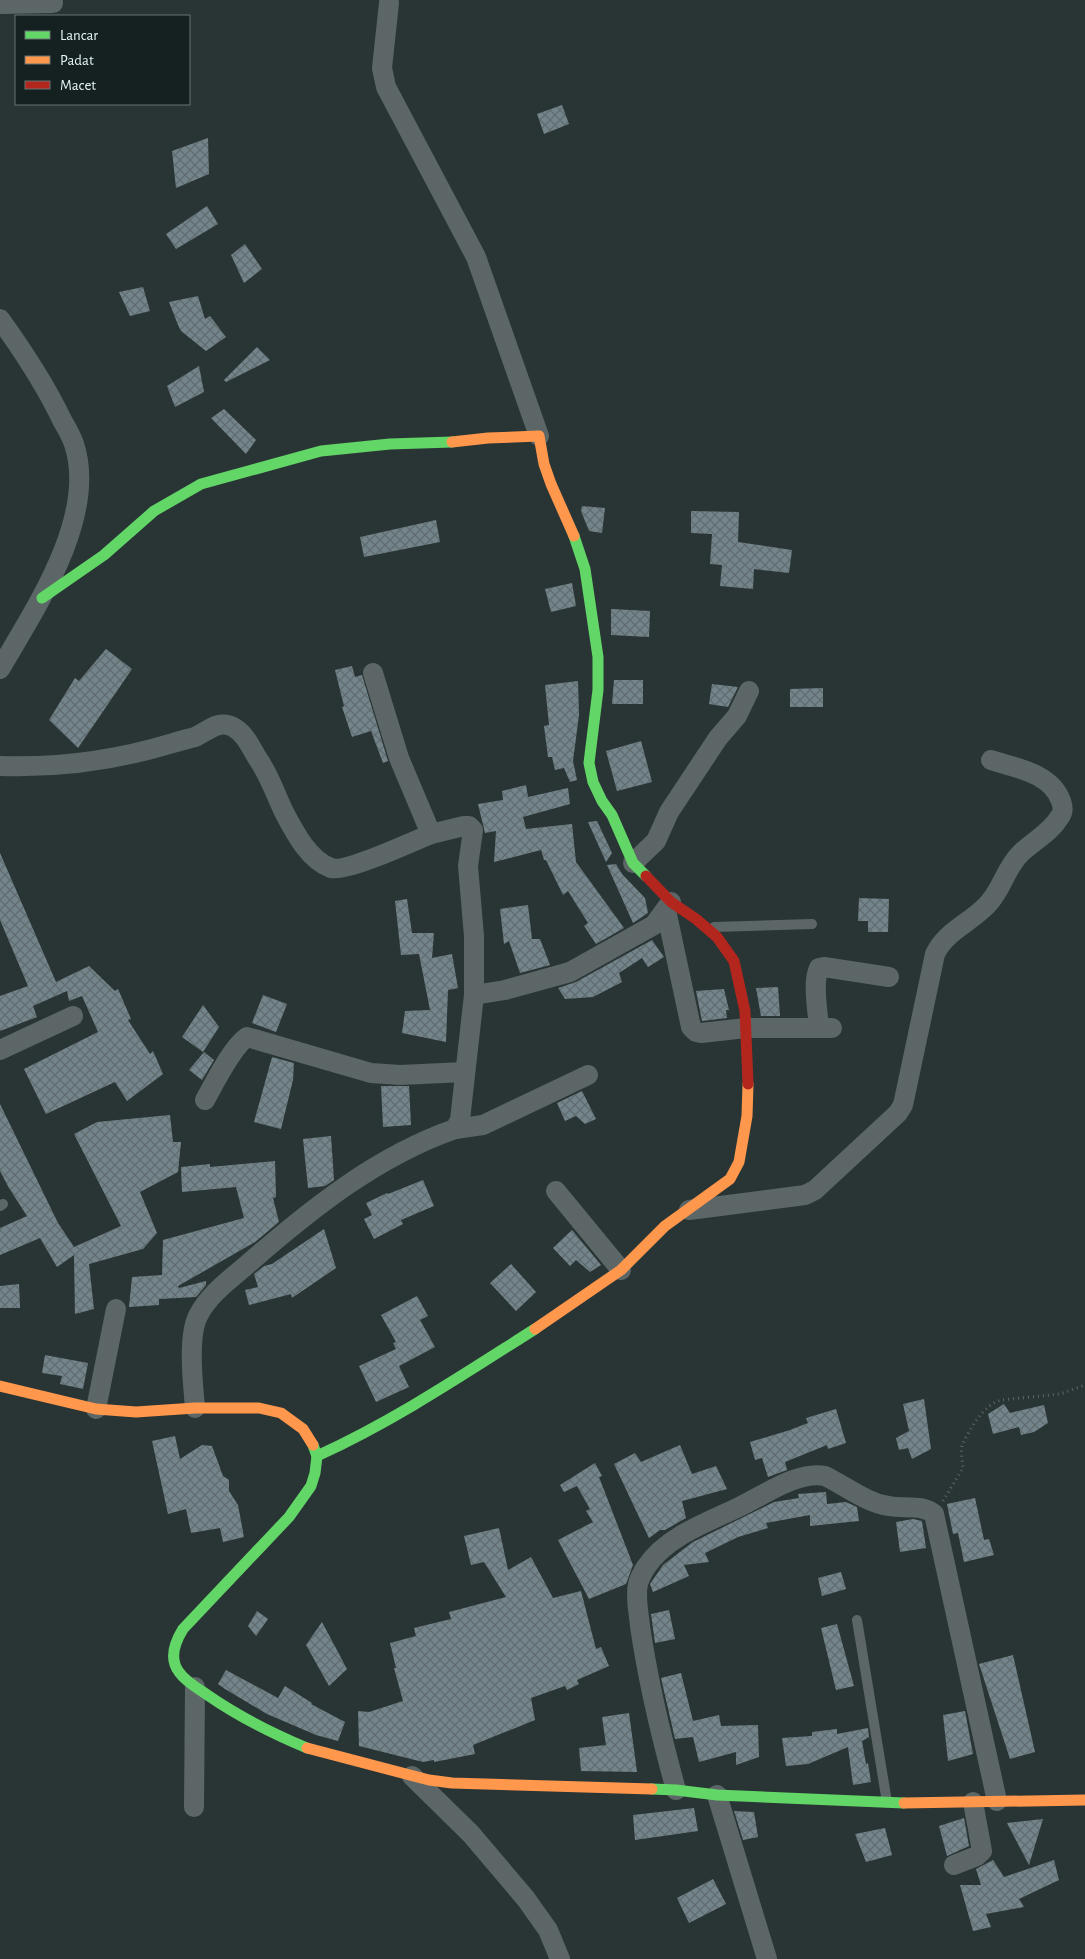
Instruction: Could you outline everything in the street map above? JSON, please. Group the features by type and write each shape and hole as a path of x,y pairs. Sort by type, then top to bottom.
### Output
{"street":[{"path":"0,4 53,3"},
{"path":"317,1456 354,1439 435,1392 554,1317 622,1270 665,1226 730,1179 739,1162 747,1116 749,1091 745,1011 734,961 725,946 706,927 669,906 634,863 612,815 599,795 590,772 588,763 598,690 598,665 592,608 585,569 570,524 546,470 539,436 476,257 386,87 382,68 389,3"},
{"path":"0,319 24,352 54,403 74,444 80,478 76,512 53,575 42,598 0,669"},
{"path":"42,598 104,555 154,511 201,484 321,451 390,444 437,444 488,438 539,436"},
{"path":"373,673 399,758 431,834"},
{"path":"634,863 656,841 669,812 718,738 737,716 749,691"},
{"path":"0,766 49,766 91,761 164,746 196,736 217,725 227,724 242,734 265,769 286,815 307,851 331,868 341,868 391,851 431,834 469,826 473,830 468,866 474,936 474,995 461,1114 455,1129"},
{"path":"687,1210 805,1195 815,1190 898,1113 903,1106 935,954 941,942 987,905 1009,866 1061,817 1063,809 1057,794 1045,780 1031,773 991,760"},
{"path":"474,995 505,990 570,972 654,925 669,906"},
{"path":"669,906 691,1027 696,1032 746,1028 825,1028 816,991 819,968 824,967 889,978"},
{"path":"0,1050 73,1016"},
{"path":"205,1100 227,1062 242,1040 247,1037 371,1073 400,1075 465,1072"},
{"path":"195,1408 192,1370 195,1324 199,1313 213,1294 301,1218 377,1166 434,1137 455,1129 483,1124 588,1075"},
{"path":"556,1191 622,1270"},
{"path":"96,1410 116,1310"},
{"path":"0,1386 96,1410 136,1412 195,1408 259,1408 281,1413 303,1429 311,1440 317,1456 316,1473 311,1486 289,1516 183,1629 177,1639 174,1650 175,1664 179,1673 195,1687 260,1728 311,1750 429,1780 461,1783 676,1790 717,1795 887,1803 1085,1800"},
{"path":"676,1790 663,1742 642,1639 637,1601 638,1585 645,1568 660,1550 695,1527 739,1508 790,1481 816,1474 825,1476 874,1502 887,1506 927,1508 934,1514 998,1801"},
{"path":"194,1808 195,1687"},
{"path":"412,1776 471,1834 526,1899 548,1930 560,1959"},
{"path":"717,1795 767,1959"},
{"path":"954,1865 977,1856 982,1851 973,1802"}],"lane":[{"path":"706,927 812,924"},
{"path":"857,1620 887,1803"}],"path":[{"path":"934,1514 962,1473 962,1445 987,1407 993,1402 1060,1394 1085,1385"}],"building":[{"path":"562,105 569,124 544,134 537,114"},
{"path":"208,138 209,174 176,188 172,151"},
{"path":"207,206 218,224 176,249 166,234"},
{"path":"245,244 262,269 244,283 231,255"},
{"path":"143,287 150,311 130,316 119,292"},
{"path":"198,296 205,319 210,316 226,337 206,351 181,331 169,302"},
{"path":"257,347 270,360 226,382 224,380"},
{"path":"199,366 204,392 175,407 167,386"},
{"path":"224,409 256,440 246,454 211,418"},
{"path":"582,506 605,508 602,533 589,531 581,511"},
{"path":"691,511 739,512 738,542 792,550 789,573 754,569 753,589 720,586 722,565 710,564 712,534 691,533"},
{"path":"436,520 440,542 364,557 360,537"},
{"path":"572,583 576,606 551,612 545,589"},
{"path":"611,609 650,611 649,637 611,635"},
{"path":"106,649 132,669 78,748 49,720 75,678 79,681"},
{"path":"352,666 355,677 362,675 388,761 383,763 371,731 352,737 342,707 344,706 335,670"},
{"path":"614,680 643,680 643,704 612,704"},
{"path":"578,681 579,715 573,761 577,780 570,782 564,768 555,770 552,757 548,757 544,726 549,725 545,685"},
{"path":"712,684 738,687 728,707 709,704"},
{"path":"823,688 823,707 790,707 790,689"},
{"path":"641,741 652,782 617,791 606,751"},
{"path":"526,785 528,797 568,788 570,804 523,817 526,829 572,824 576,862 624,928 596,944 584,926 588,923 568,891 563,895 546,860 544,860 541,850 494,862 496,831 485,833 478,804 503,800 502,791"},
{"path":"597,821 612,853 606,862 588,822"},
{"path":"0,853 56,982 89,966 115,991 118,989 131,1019 128,1020 150,1054 153,1051 163,1074 127,1101 115,1082 46,1114 24,1069 98,1032 82,996 69,1001 67,991 33,1006 37,1017 0,1031 0,996 28,986 0,920"},
{"path":"616,864 622,874 645,898 648,913 633,923 607,865"},
{"path":"859,898 889,899 888,932 868,932 868,921 858,921"},
{"path":"407,899 412,933 434,933 432,958 452,954 458,988 448,990 446,1042 402,1033 405,1011 430,1010 419,954 401,955 395,901"},
{"path":"528,905 532,939 540,939 550,965 520,973 509,941 504,944 500,909"},
{"path":"652,940 664,957 648,967 642,958 619,973 622,982 593,997 565,999 558,988 576,982"},
{"path":"778,987 780,1016 761,1016 756,988"},
{"path":"724,989 729,1010 726,1010 727,1018 702,1021 696,991"},
{"path":"263,995 287,1004 276,1032 252,1023"},
{"path":"203,1005 219,1027 203,1052 182,1037"},
{"path":"204,1052 214,1060 202,1080 189,1070"},
{"path":"272,1057 294,1063 293,1080 281,1129 254,1122"},
{"path":"381,1086 409,1086 411,1125 383,1127"},
{"path":"582,1091 596,1119 585,1124 576,1116 565,1121 557,1103"},
{"path":"0,1104 58,1223 74,1247 121,1226 74,1134 97,1122 170,1115 173,1142 181,1142 178,1172 140,1192 157,1233 143,1249 89,1264 94,1309 75,1314 74,1255 57,1267 40,1238 0,1255 0,1228 27,1216 0,1171"},
{"path":"331,1136 334,1180 325,1186 308,1188 303,1139"},
{"path":"275,1161 276,1197 273,1198 279,1222 255,1242 178,1286 179,1288 206,1281 206,1285 196,1297 159,1299 159,1305 129,1307 132,1277 162,1275 163,1240 244,1218 236,1187 182,1192 181,1167 210,1164 210,1167"},
{"path":"423,1180 434,1206 401,1220 403,1224 374,1239 364,1219 372,1215 366,1203"},
{"path":"324,1229 336,1268 292,1298 291,1294 249,1305 245,1290 258,1287 254,1274"},
{"path":"572,1230 601,1265 590,1272 576,1260 570,1266 553,1248"},
{"path":"511,1264 536,1292 516,1311 490,1283"},
{"path":"19,1284 20,1308 0,1308 0,1286"},
{"path":"417,1296 428,1316 420,1320 435,1347 399,1366 409,1387 376,1402 359,1366 396,1349 393,1343 396,1342 381,1315"},
{"path":"45,1355 88,1363 83,1389 60,1384 62,1376 42,1373"},
{"path":"924,1399 931,1449 912,1459 908,1448 899,1450 896,1438 909,1431 903,1404"},
{"path":"1004,1404 1010,1413 1044,1405 1048,1423 1034,1432 1021,1435 1019,1427 993,1434 988,1414"},
{"path":"836,1409 846,1443 828,1449 827,1445 785,1462 787,1470 768,1477 762,1458 755,1460 750,1442 790,1430 808,1423 806,1418"},
{"path":"175,1436 180,1459 202,1445 212,1446 223,1476 229,1480 229,1491 238,1505 244,1537 223,1542 220,1528 191,1533 186,1509 168,1514 152,1441"},
{"path":"680,1445 692,1474 716,1466 727,1489 682,1501 686,1518 665,1530 660,1530 649,1538 614,1464 635,1453 641,1462"},
{"path":"595,1463 602,1476 599,1477 633,1565 626,1584 589,1599 558,1540 593,1522 586,1511 590,1509 577,1486 564,1492 560,1485"},
{"path":"826,1492 827,1504 846,1502 857,1507 859,1521 810,1526 810,1515 766,1523 768,1528 738,1537 705,1553 709,1562 684,1565 689,1576 653,1592 650,1584 663,1565 693,1542 774,1502 799,1498 798,1494"},
{"path":"975,1498 984,1540 989,1539 994,1555 964,1562 958,1533 953,1534 947,1504"},
{"path":"913,1519 922,1521 926,1548 900,1552 896,1522"},
{"path":"499,1528 508,1570 531,1557 553,1598 581,1591 596,1649 601,1647 609,1666 577,1680 579,1684 567,1690 565,1686 531,1698 535,1720 473,1745 475,1754 434,1762 434,1760 423,1762 359,1746 358,1711 369,1712 403,1701 394,1668 396,1668 390,1643 416,1636 414,1628 451,1619 449,1612 506,1597 484,1562 471,1565 464,1536"},
{"path":"841,1572 846,1589 822,1596 818,1578"},
{"path":"669,1610 675,1639 655,1643 651,1614"},
{"path":"257,1611 268,1619 256,1636 248,1626"},
{"path":"322,1622 347,1669 329,1686 306,1645"},
{"path":"837,1624 854,1686 836,1690 821,1628"},
{"path":"1013,1655 1035,1752 1010,1759 979,1664"},
{"path":"226,1670 278,1698 285,1686 311,1704 345,1722 338,1741 316,1735 267,1714 225,1689 218,1684"},
{"path":"681,1673 693,1721 719,1715 721,1726 758,1725 759,1757 736,1765 736,1752 699,1762 693,1737 675,1739 661,1678"},
{"path":"965,1711 973,1754 948,1761 943,1715"},
{"path":"629,1713 637,1772 581,1771 579,1748 606,1745 602,1717"},
{"path":"868,1728 869,1737 862,1741 871,1782 853,1785 848,1747 808,1764 786,1766 782,1738 812,1736 812,1732 837,1729 837,1734"},
{"path":"694,1808 698,1831 635,1840 633,1815"},
{"path":"734,1811 754,1812 758,1837 743,1840"},
{"path":"964,1818 969,1846 947,1856 939,1826"},
{"path":"1043,1819 1029,1865 1007,1823"},
{"path":"885,1828 892,1855 866,1862 855,1834"},
{"path":"993,1860 1004,1877 1054,1860 1059,1880 1019,1899 1024,1907 986,1914 991,1927 973,1931 960,1885 981,1885 976,1869"},
{"path":"713,1879 726,1904 689,1923 677,1898"}],"traffic: fast":[{"path":"42,598 104,555 154,511 201,484 321,451 390,444 452,442"},
{"path":"574,536 585,569 598,657 598,690 589,763 593,782 602,801 612,815 633,863 646,876"},
{"path":"317,1456 374,1428 455,1380 535,1329"},
{"path":"307,1748 243,1717 195,1687 184,1678 176,1667 174,1650 183,1629 289,1517 311,1486 317,1456 313,1445"},
{"path":"652,1789 717,1795 904,1803"}],"traffic: slow":[{"path":"452,442 488,438 539,436 544,464 574,536"},
{"path":"535,1329 621,1270 665,1226 730,1179 739,1162 747,1116 748,1084"},
{"path":"0,1386 96,1409 136,1412 195,1408 259,1408 281,1413 303,1429 313,1445"},
{"path":"307,1748 429,1780 452,1783 652,1789"},
{"path":"904,1803 1085,1800"}],"traffic: jam":[{"path":"646,876 671,902 696,919 717,937 734,961 745,1011 748,1084"}]}
